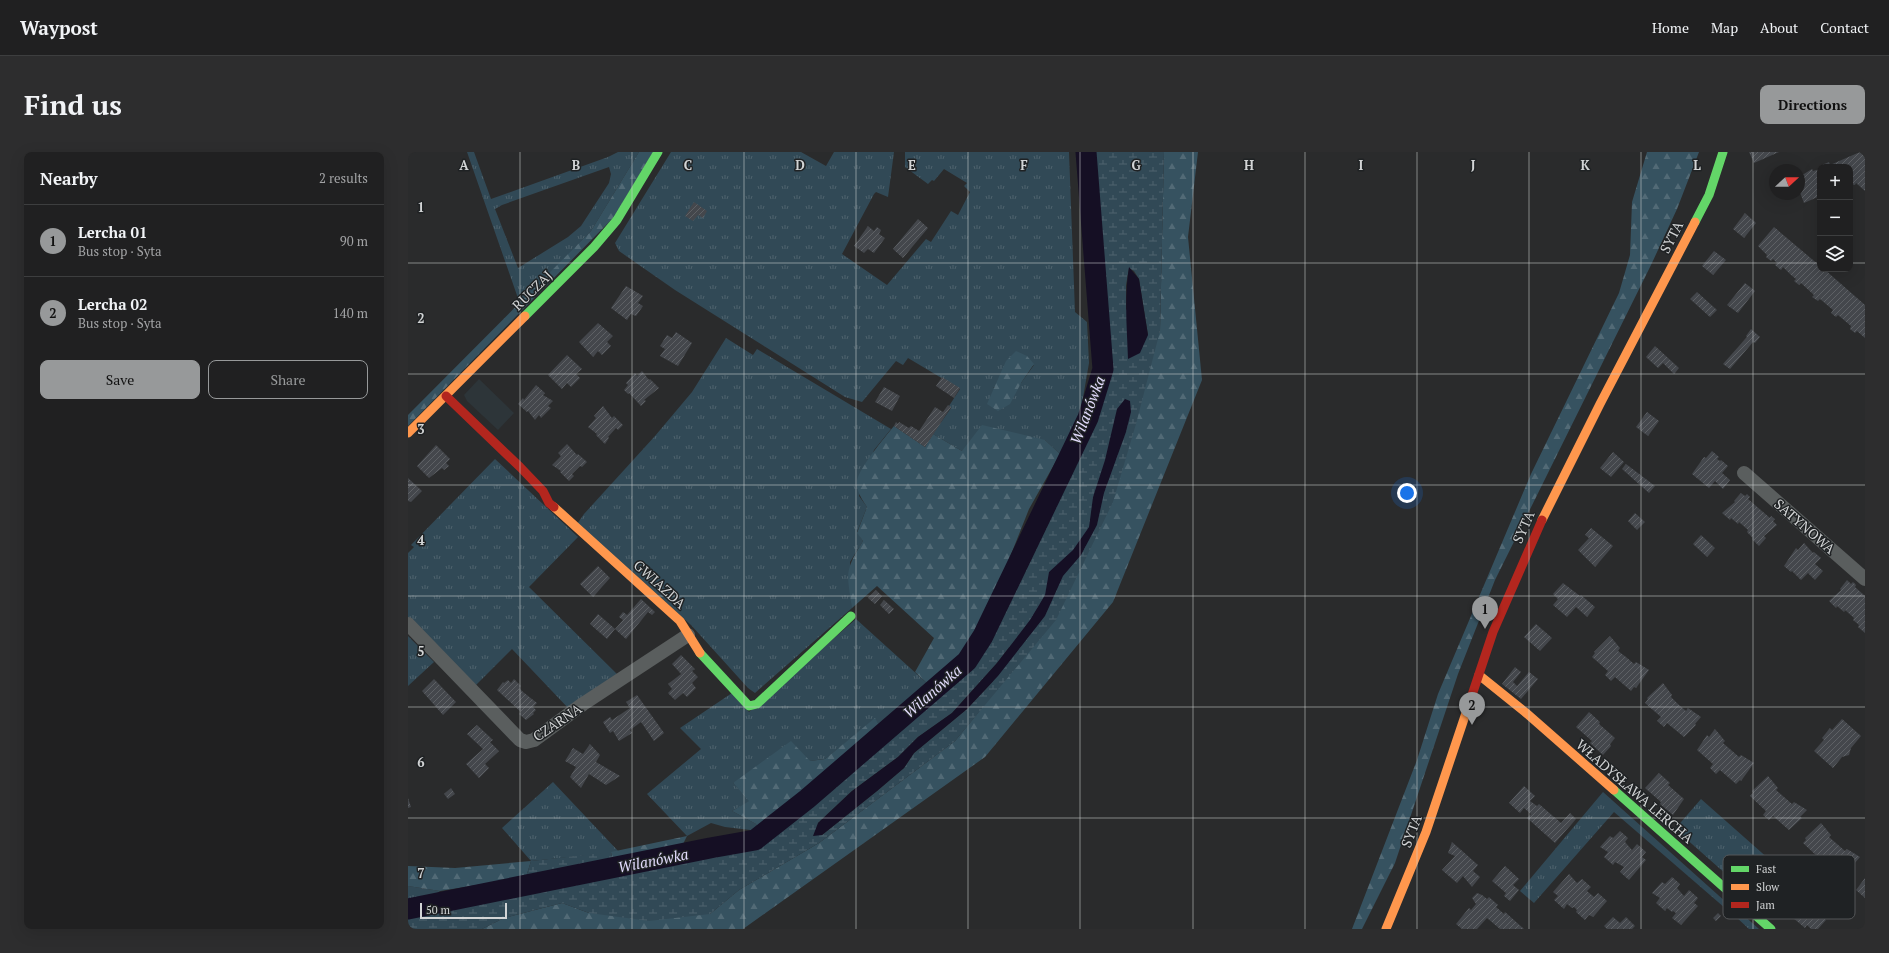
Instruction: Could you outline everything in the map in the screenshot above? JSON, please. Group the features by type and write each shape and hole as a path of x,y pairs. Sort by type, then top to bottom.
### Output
{"street":[{"name":"RUCZAJ","path":"408,433 598,242 616,220 658,152"},
{"name":"SYTA","path":"1386,929 1405,887 1430,822 1498,620 1553,494 1708,195 1723,152"},
{"name":"GWIAZDA","path":"446,396 520,466 543,491 549,503 680,621 705,659 746,704 751,706 762,699 851,616"},
{"name":"SATYNOWA","path":"1744,473 1865,579"},
{"name":"CZARNA","path":"408,624 520,740 526,742 534,740 584,704 688,635"},
{"name":"WŁADYSŁAWA LERCHA","path":"1479,675 1525,712 1723,887"},
{"name":"WŁADYSŁAWA LERCHA","path":"1760,919 1771,929"}],"shaded area":[{"path":"1129,267 1139,279 1148,335 1140,353 1128,359 1126,302"},
{"path":"479,379 514,413 498,430 467,401 464,395"},
{"path":"1125,399 1130,401 1131,412 1126,432 1104,493 1097,525 1081,555 1063,576 1045,616 998,676 967,709 914,753 904,768 877,791 822,835 813,836 818,823 852,791 898,757 918,737 952,713 997,663 1030,620 1045,595 1049,572 1073,550 1089,527 1093,497 1105,460 1117,409"}],"green space":[{"path":"467,152 474,152 491,199 608,157 618,152 639,152 591,231 520,304","holes":["609,167 611,174 609,183 581,226 568,237 518,268 495,209 502,205"]},
{"path":"639,152 653,152 614,217 408,426 408,415 591,231"},
{"path":"671,152 801,152 826,166 834,152 894,152 888,197 876,192 874,194 842,254 887,285 926,239 931,242 951,211 958,215 970,192 964,186 967,183 944,169 934,181 932,180 928,184 905,167 905,152 1069,152 1075,312 1087,322 1089,363 1080,415 1060,454 1045,440 962,451 933,434 951,408 949,406 960,389 908,358 903,365 896,361 862,402 845,397 675,290 619,251 615,243","holes":["1034,365 1021,383 993,388"]},
{"path":"1092,152 1164,152 1160,331 1136,424 1113,502 1056,620 955,741 819,843 739,890 710,914 649,921 589,913 562,903 504,918 482,929 408,929 408,914 528,891 526,877 531,861 611,852 616,873 758,844 792,820 974,666 1092,422 1103,384 1106,361","holes":["1129,268 1134,271 1139,279 1148,335 1126,309 1126,285","1131,412 1126,432 1104,493 1097,525 1081,555 1063,576 1045,616 998,676 967,709 914,753 904,768 822,835 818,823 852,791 898,757 918,737 952,713 997,663 1030,620 1045,595 1049,572 1073,550 1089,527 1093,497 1105,460"]},
{"path":"1164,152 1198,152 1188,237 1202,380 1113,602 985,757 743,929 482,929 504,918 562,903 589,913 710,914 739,890 819,843 955,741 978,713 1160,331"},
{"path":"1647,152 1699,152 1677,209 1651,265 1495,580 1458,674 1395,863 1362,929 1352,929 1417,760 1438,694 1531,474 1619,293 1630,255 1632,202"},
{"path":"726,338 753,355 757,349 891,429 874,450 859,496 867,507 857,532 863,541 850,562 852,608 755,693 748,688 691,625 577,524 584,514 655,436 692,392"},
{"path":"1016,351 1027,356 1034,364 1021,383 1010,404 998,411 987,404 1006,361"},
{"path":"982,425 1045,440 1060,454 1029,509 1002,577 964,655 930,686 915,672 934,638 877,586 852,608 848,573 863,541 857,533 867,507 858,492 857,481 862,468 894,426 925,447 933,434 962,451"},
{"path":"495,459 578,537 529,587 619,676 570,710 512,649 476,685 408,618 408,553 414,547 411,545"},
{"path":"856,619 930,686 879,725 875,719 825,759 810,761 733,783 750,801 732,811 756,824 759,831 725,827 711,823 687,836 647,794 701,749 680,728 732,693 749,712"},
{"path":"408,636 434,662 408,686"},
{"path":"875,718 879,725 821,780 777,813 768,824 759,831 756,824 732,811 749,801 733,783 791,741 810,761 825,759"},
{"path":"553,782 619,852 531,861 502,828"},
{"path":"1603,792 1723,899 1723,906 1614,812 1534,903 1520,891"},
{"path":"1701,799 1764,855 1723,855 1723,871 1675,829"},
{"path":"687,836 683,844 668,853 614,864 611,852"},
{"path":"531,861 526,877 440,891 408,886 408,866 455,868"},
{"path":"408,886 440,891 425,902 408,905"},
{"path":"1738,919 1748,919 1759,929 1749,929"}],"building":[{"path":"1749,152 1779,152 1754,163"},
{"path":"1860,152 1865,157 1865,191 1856,183 1855,185 1853,185 1853,164 1832,164"},
{"path":"1812,169 1813,171 1817,170 1817,197 1804,203 1803,200 1805,200 1805,173"},
{"path":"694,202 707,211 703,218 698,215 693,221 685,216"},
{"path":"1745,213 1756,223 1744,238 1733,229"},
{"path":"918,219 928,228 903,258 893,249"},
{"path":"868,226 874,231 877,227 881,230 879,234 885,238 874,253 868,249 864,253 854,246"},
{"path":"1774,227 1817,263 1817,272 1827,272 1865,305 1865,338 1857,331 1855,333 1850,329 1851,326 1838,315 1836,317 1831,313 1833,310 1820,299 1818,301 1812,297 1814,295 1801,283 1799,285 1794,281 1796,279 1783,267 1781,270 1775,265 1777,263 1773,259 1771,261 1766,257 1767,255 1758,246"},
{"path":"1714,251 1726,260 1713,275 1702,266"},
{"path":"1745,283 1755,291 1738,313 1727,305"},
{"path":"626,286 643,296 638,303 643,306 636,316 631,314 627,320 611,308"},
{"path":"1697,292 1717,310 1710,317 1690,299"},
{"path":"598,323 613,336 607,342 611,346 602,355 598,351 593,357 579,342"},
{"path":"1751,329 1760,337 1755,343 1753,342 1730,369 1723,364 1747,337 1746,336"},
{"path":"676,332 692,343 678,366 660,356 665,349 660,346 667,335 672,338"},
{"path":"1655,346 1679,368 1674,374 1663,363 1658,368 1646,357"},
{"path":"567,355 582,369 576,374 580,378 571,387 567,383 562,389 548,375"},
{"path":"642,371 649,380 650,379 659,388 644,400 646,401 641,406 629,393 628,394 624,390 628,385 626,383 635,373 637,376"},
{"path":"942,377 960,388 954,398 936,386"},
{"path":"536,385 545,393 543,395 553,401 548,406 551,408 541,418 539,415 535,420 528,411 527,412 518,404 523,398 524,400"},
{"path":"884,387 900,396 892,411 875,402"},
{"path":"948,405 951,407 925,447 894,426 896,422 898,424 899,422 909,428 911,426 919,431 935,407 943,412"},
{"path":"603,406 612,418 614,416 623,425 618,430 616,428 608,437 609,438 605,444 596,435 597,434 588,427 596,418 594,416"},
{"path":"1647,412 1659,421 1648,436 1636,427"},
{"path":"567,444 577,455 578,454 587,462 582,467 580,466 572,474 574,476 569,481 560,472 561,471 552,465 561,456 558,453"},
{"path":"436,445 450,459 446,463 449,466 444,470 442,468 429,478 417,466"},
{"path":"1712,451 1719,457 1717,459 1720,461 1721,460 1728,466 1722,473 1730,480 1723,489 1715,481 1709,488 1692,474 1704,457 1706,458"},
{"path":"1613,452 1624,462 1611,477 1600,468"},
{"path":"1626,464 1655,486 1649,493 1622,469"},
{"path":"408,478 422,491 411,502 408,501"},
{"path":"1741,493 1745,496 1747,494 1750,497 1748,499 1770,518 1771,516 1775,519 1773,521 1777,525 1764,536 1766,538 1759,546 1747,532 1748,530 1739,522 1738,524 1731,518 1730,520 1722,513 1735,502 1734,501"},
{"path":"1635,513 1645,522 1637,530 1628,521"},
{"path":"1591,528 1613,546 1595,567 1578,550 1589,538 1585,535"},
{"path":"1701,535 1715,548 1707,557 1693,544"},
{"path":"1804,543 1813,553 1814,552 1821,558 1815,564 1823,571 1815,580 1808,573 1801,580 1792,571 1791,572 1784,566 1796,548 1798,550"},
{"path":"598,566 610,578 593,597 580,584"},
{"path":"1847,580 1851,584 1853,582 1856,585 1855,587 1865,596 1865,633 1858,627 1859,625 1853,620 1854,618 1845,610 1844,612 1837,606 1836,608 1829,601 1841,590 1840,589"},
{"path":"1563,583 1595,607 1587,617 1576,607 1567,617 1553,605 1558,599 1553,594"},
{"path":"876,590 882,596 875,604 868,598"},
{"path":"641,599 655,612 652,615 648,612 626,639 615,629 623,620 619,617 623,612 627,615"},
{"path":"884,600 894,609 889,614 880,605"},
{"path":"598,614 615,629 607,639 590,624"},
{"path":"1536,624 1552,638 1540,651 1524,637"},
{"path":"1610,636 1620,648 1618,651 1634,664 1636,662 1649,670 1636,688 1634,687 1631,691 1615,677 1611,681 1605,675 1608,671 1592,657 1595,653 1594,652"},
{"path":"681,655 695,669 692,671 698,677 692,683 696,688 687,697 683,693 675,700 668,693 672,689 668,684 681,674 672,664"},
{"path":"1515,667 1521,672 1513,682 1517,686 1529,672 1538,679 1521,699 1502,684"},
{"path":"434,679 456,702 443,715 422,691"},
{"path":"514,679 521,686 519,688 537,703 533,707 536,710 533,713 534,714 526,720 519,714 521,712 497,690 503,682 504,683 508,680 511,683"},
{"path":"1663,683 1672,695 1671,697 1678,704 1686,711 1688,708 1701,717 1695,724 1696,725 1684,737 1667,723 1664,727 1657,721 1661,717 1645,703 1648,699 1647,698"},
{"path":"637,695 664,733 654,741 641,722 630,730 632,733 619,741 613,731 610,733 603,722 610,717 612,720 630,708 626,702"},
{"path":"1589,712 1600,722 1599,724 1615,738 1610,744 1611,746 1603,755 1590,743 1592,741 1576,727"},
{"path":"1842,719 1861,736 1851,748 1849,755 1842,757 1833,768 1814,751 1824,740 1822,738 1830,728 1832,730"},
{"path":"477,725 493,740 490,742 499,751 485,764 489,768 479,778 466,764 483,749 467,734"},
{"path":"1715,729 1725,741 1723,743 1739,757 1741,755 1754,763 1741,781 1740,780 1736,784 1720,770 1716,774 1710,768 1713,764 1697,750 1707,735 1709,737"},
{"path":"590,744 600,755 596,762 620,776 606,785 589,774 581,788 570,777 576,767 565,761 573,748 583,754"},
{"path":"1659,773 1670,783 1668,785 1684,799 1673,815 1645,788"},
{"path":"1768,776 1778,788 1776,790 1792,804 1794,802 1807,810 1800,817 1802,818 1789,830 1773,816 1769,820 1763,815 1766,811 1750,796 1753,793 1752,791"},
{"path":"1524,786 1535,796 1530,801 1537,806 1539,804 1561,823 1570,813 1576,819 1555,843 1527,818 1531,814 1524,808 1520,813 1509,803"},
{"path":"451,788 455,794 448,799 444,794"},
{"path":"408,798 411,807 408,808"},
{"path":"1821,823 1831,835 1829,837 1845,851 1847,849 1860,857 1855,863 1855,855 1816,855 1803,843 1806,840 1805,838"},
{"path":"1620,831 1628,838 1625,842 1632,850 1637,844 1646,852 1642,857 1646,860 1629,880 1620,872 1624,867 1615,862 1613,865 1604,857 1608,852 1600,847 1610,836 1613,838"},
{"path":"1452,842 1478,865 1473,871 1480,877 1472,887 1463,876 1457,883 1442,870 1455,856 1448,853"},
{"path":"1505,866 1519,879 1513,885 1519,890 1510,901 1504,896 1506,893 1492,881"},
{"path":"1569,874 1577,883 1582,879 1591,887 1587,891 1594,897 1598,893 1607,901 1593,917 1589,915 1585,920 1576,912 1577,910 1574,907 1572,908 1567,904 1564,909 1554,900 1558,896 1553,892"},
{"path":"1672,877 1680,884 1677,888 1684,896 1689,890 1698,898 1694,903 1698,906 1681,925 1672,918 1676,913 1667,908 1665,911 1656,903 1660,898 1652,893 1662,882 1665,884"},
{"path":"1865,878 1865,898 1856,890"},
{"path":"1477,893 1487,899 1489,897 1498,905 1496,907 1504,914 1505,912 1524,929 1500,929 1487,918 1477,929 1462,929 1456,924 1469,908 1471,910 1476,904 1472,898"},
{"path":"1718,913 1721,916 1716,921 1713,918"},
{"path":"1613,917 1620,923 1626,917 1635,926 1632,929 1607,929 1604,926"},
{"path":"1794,919 1826,920 1818,929 1811,929 1807,925 1805,928"}],"waterway":[{"name":"Wilanówka","path":"408,909 755,840 807,799 967,661 983,636 1088,418 1103,369 1086,152"}],"traffic: fast":[{"path":"525,316 594,247 617,220 658,152"},
{"path":"1695,222 1709,195 1723,152"},
{"path":"700,653 749,706 757,704 851,616"},
{"path":"1614,790 1723,887"},
{"path":"1760,919 1771,929"}],"traffic: slow":[{"path":"1542,520 1600,404 1695,222"},
{"path":"408,433 525,316"},
{"path":"554,507 680,621 700,653"},
{"path":"1479,675 1525,712 1614,790"},
{"path":"1386,929 1426,832 1468,707"}],"traffic: jam":[{"path":"446,396 520,467 543,491 549,503 554,507"},
{"path":"1468,707 1493,632 1542,520"}],"place":[{"name":"Lercha 01","path":"1485,629"},
{"name":"Lercha 02","path":"1472,725"}]}
